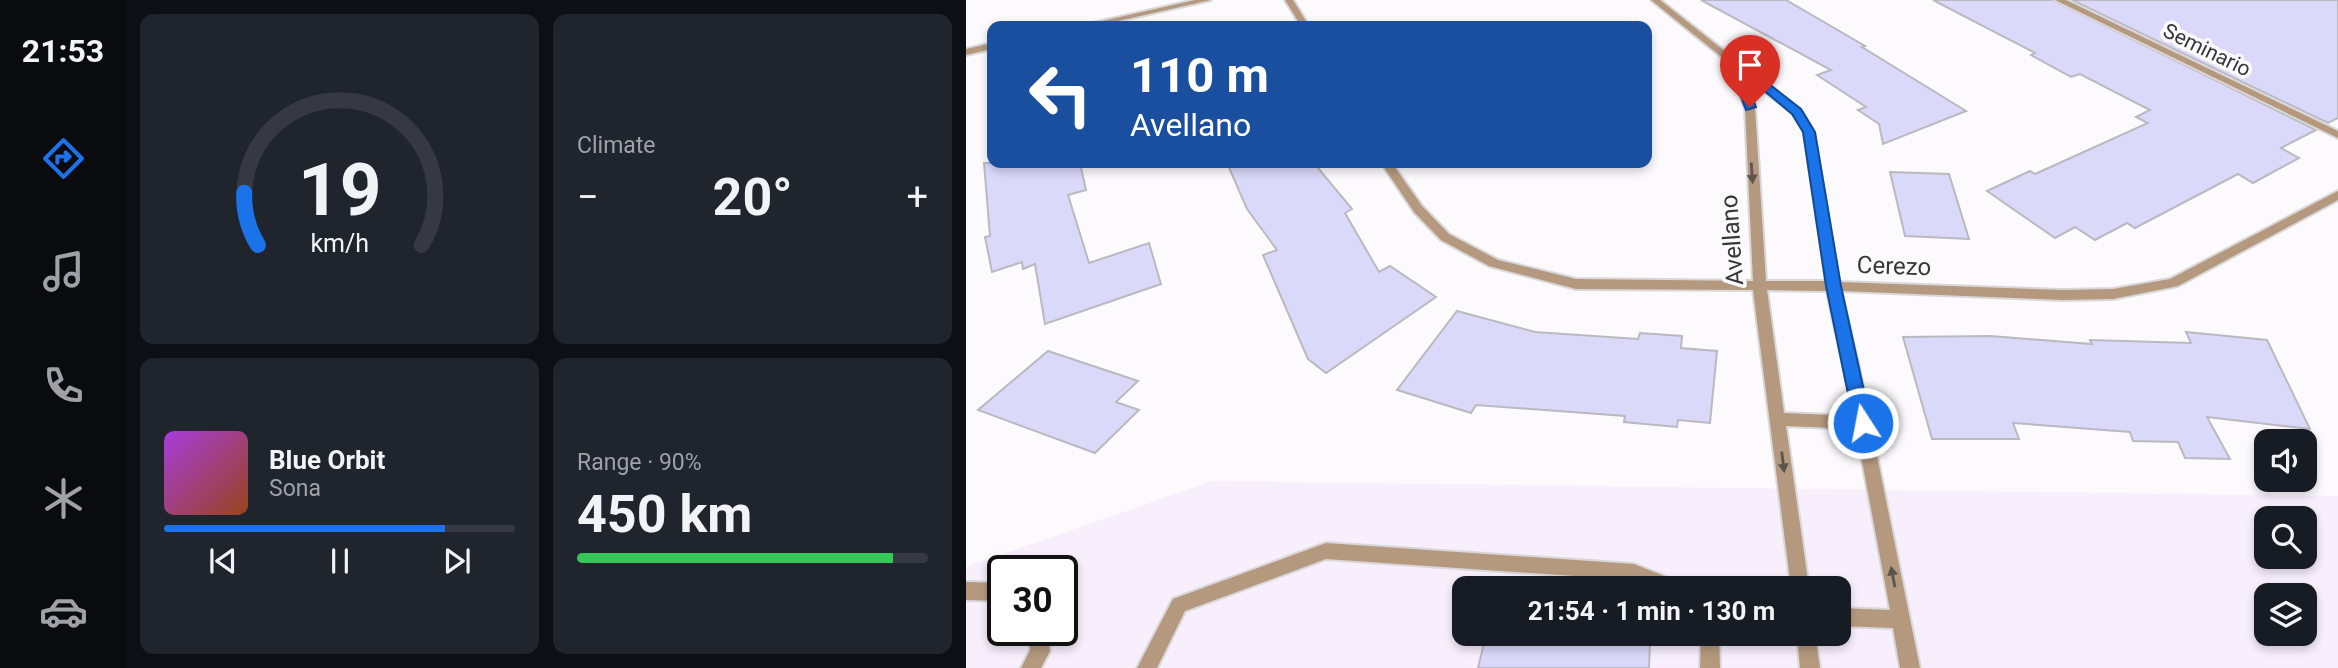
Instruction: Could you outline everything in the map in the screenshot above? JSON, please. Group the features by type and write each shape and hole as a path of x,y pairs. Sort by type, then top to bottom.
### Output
{"street":[{"path":"1108,21 1207,0"},
{"path":"1289,0 1302,21"},
{"path":"1656,0 1797,112 1809,132 1833,286 1863,423 1910,668"},
{"name":"Seminario","path":"2060,0 2338,135"},
{"path":"966,52 987,47"},
{"name":"Avellano","path":"1732,59 1750,107 1749,133 1760,287 1798,576"},
{"name":"Cerezo","path":"1390,168 1418,209 1445,237 1494,263 1576,284 1833,286 2063,295 2113,294 2147,290 2173,283 2338,195"},
{"path":"1777,419 1863,423"},
{"path":"1147,668 1179,605 1325,551 1634,572 1644,576"},
{"path":"966,590 987,591"},
{"path":"1851,617 1901,619"},
{"path":"1031,668 1040,651 1040,646"},
{"path":"1710,646 1710,668"},
{"path":"1807,646 1810,668"}],"shaded area":[{"path":"1212,481 2338,496 2338,668 966,668 966,567 987,560 987,646 1078,646 1078,555 1000,555"}],"building":[{"path":"1701,0 1786,0 1865,46 1862,47 1966,111 1883,144 1879,124 1858,110 1866,107 1817,75 1831,70"},
{"path":"1933,0 2053,0 2316,130 2281,148 2299,158 2253,183 2238,174 2135,228 2127,223 2095,240 2075,227 2055,238 1987,191 2030,171 2035,174 2148,123 2136,117 2150,110 2080,74 2071,77 2031,55 2035,53"},
{"path":"2072,0 2338,0 2338,118 2328,123"},
{"path":"984,163 987,163 987,168 1081,168 1086,190 1068,195 1089,263 1149,243 1161,284 1045,324 1035,264 1023,269 1022,262 992,272 985,237 990,236"},
{"path":"1229,168 1318,168 1352,209 1345,213 1379,272 1390,266 1436,297 1326,373 1308,359 1263,255 1277,250 1247,209"},
{"path":"1890,172 1949,174 1969,239 1905,236"},
{"path":"1457,311 1535,332 1638,339 1640,333 1682,336 1681,348 1717,351 1710,423 1678,420 1677,427 1624,422 1625,416 1476,405 1471,413 1397,390"},
{"path":"2186,332 2267,340 2310,429 2207,417 2230,459 2185,458 2178,442 2133,441 2130,432 2013,423 2019,439 1932,439 1903,337 1991,336 2092,344 2090,340 2191,343"},
{"path":"1048,351 1138,381 1116,402 1139,410 1095,453 978,410"},
{"path":"1483,646 1650,646 1649,668 1478,668"}],"route":[{"path":"1750,107 1732,59 1797,112 1809,132 1833,286 1863,423"}]}
